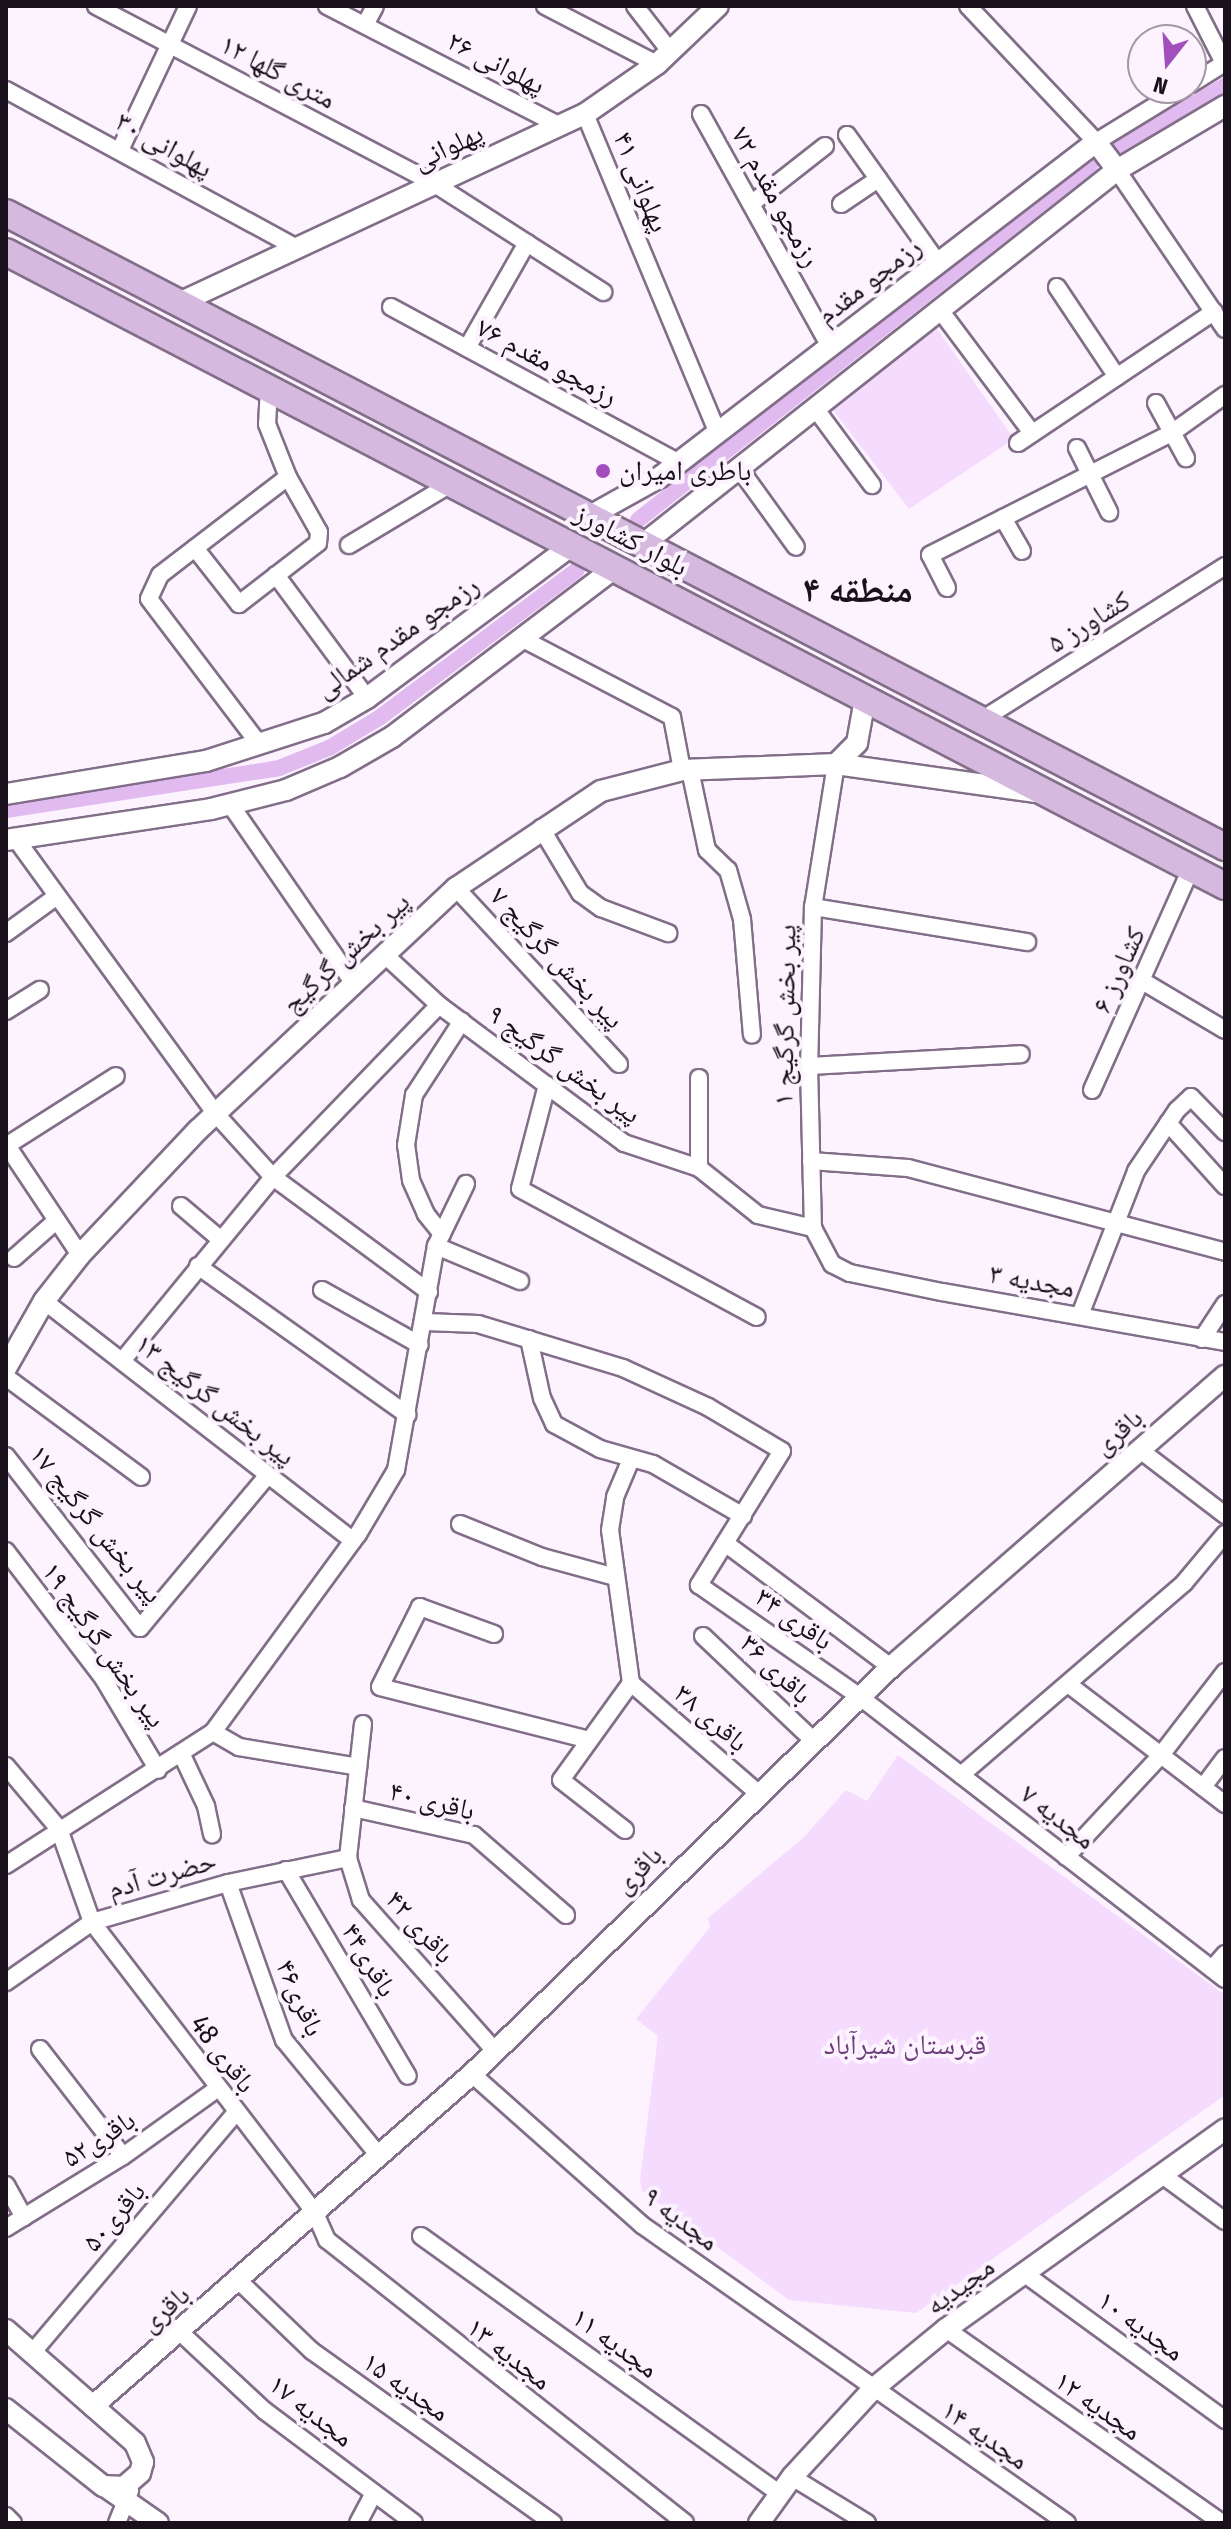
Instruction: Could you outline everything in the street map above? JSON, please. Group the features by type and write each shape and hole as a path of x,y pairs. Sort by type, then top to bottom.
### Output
{"main road":[{"name":"بلوار کشاورز","path":"6,213 1225,847"},
{"name":"بلوار کشاورز","path":"6,252 1225,886"},
{"path":"452,483 468,454"}],"street":[{"name":"۱۲ متری گلها","path":"96,6 435,184 603,292"},
{"path":"120,150 188,6"},
{"name":"پهلوانی ۲۶","path":"327,6 560,126"},
{"path":"365,25 375,6"},
{"path":"545,6 663,58"},
{"path":"635,6 663,58"},
{"name":"پهلوانی","path":"179,303 585,114 663,58 718,6"},
{"path":"1195,6 1225,63 1207,74"},
{"path":"970,9 1096,142 1225,329"},
{"name":"پهلوانی ۳۰","path":"6,90 297,248"},
{"name":"رزمجو مقدم","path":"588,517 679,463 1096,142 1158,104"},
{"path":"642,545 1117,170 1225,106"},
{"name":"پهلوانی ۴۱","path":"585,114 718,433"},
{"name":"رزمجو مقدم ۷۲","path":"701,114 830,347"},
{"path":"847,135 938,263"},
{"path":"751,204 825,146"},
{"path":"841,204 878,179"},
{"path":"467,348 527,243"},
{"path":"1057,287 1117,377"},
{"name":"رزمجو مقدم ۷۶","path":"391,307 679,463"},
{"path":"940,310 1025,438 1214,312"},
{"path":"195,548 239,604 318,543 319,532 288,477 267,424 269,387"},
{"path":"947,588 930,555 1173,432 1225,395"},
{"path":"1156,403 1186,458"},
{"path":"815,408 872,485"},
{"path":"1077,448 1109,512"},
{"path":"739,468 796,547"},
{"path":"260,745 149,599 160,575 288,477"},
{"path":"349,545 452,483"},
{"path":"1003,518 1022,551"},
{"name":"رزمجو مقدم شمالی","path":"6,794 206,761 324,723 367,698 572,545"},
{"name":"کشاورز ۵","path":"980,721 1225,566"},
{"path":"11,840 230,804 286,790 340,767 392,737 615,568"},
{"path":"276,575 367,698"},
{"path":"521,638 672,717 707,850 728,870 742,919 752,1035"},
{"path":"836,764 857,743 865,699"},
{"name":"پیر بخش گرگیج","path":"6,1368 44,1301 80,1255 216,1114 456,888 541,828 601,791 686,770 836,764 1045,793"},
{"name":"پیر بخش گرگیج ۱","path":"832,1264 813,1228 809,1066 813,907 836,764"},
{"path":"230,804 354,984"},
{"path":"541,828 580,893 601,908 668,933"},
{"path":"11,840 57,896 216,1114 273,1177 429,1292"},
{"name":"کشاورز ۶","path":"1092,1090 1144,982 1191,869"},
{"name":"پیر بخش گرگیج ۷","path":"456,888 619,1064"},
{"path":"6,933 57,896"},
{"path":"813,907 1027,942"},
{"name":"پیر بخش گرگیج ۹","path":"385,955 439,1005 624,1143 699,1168 758,1215 813,1228"},
{"path":"1144,982 1225,1030"},
{"path":"6,1011 40,990"},
{"path":"122,1361 273,1177 439,1005"},
{"path":"462,1021 414,1095 406,1145 411,1180 439,1240 520,1281"},
{"path":"809,1066 1021,1054"},
{"path":"80,1255 6,1145 116,1076"},
{"path":"699,1078 699,1168"},
{"path":"547,1085 520,1189 757,1317"},
{"path":"1080,1315 1136,1171 1168,1123 1191,1097 1225,1132"},
{"path":"1168,1123 1225,1186"},
{"path":"811,1161 908,1168 1225,1252"},
{"path":"6,1865 213,1732 353,1541 396,1470 439,1240 466,1184"},
{"path":"181,1206 221,1240"},
{"path":"14,1258 57,1220"},
{"name":"مجدیه ۳","path":"832,1264 866,1276 1225,1342"},
{"path":"198,1266 408,1415"},
{"path":"322,1290 420,1345"},
{"name":"پیر بخش گرگیج ۱۳","path":"44,1301 353,1541"},
{"path":"1202,1339 1225,1304"},
{"path":"425,1322 478,1324 623,1368 708,1407 782,1451 725,1543 891,1667"},
{"path":"529,1339 542,1398 554,1424 630,1461 653,1464 743,1516"},
{"name":"باقری","path":"93,2406 181,2333 472,2074 757,1792 891,1667 1225,1376"},
{"path":"6,1377 141,1477"},
{"path":"1140,1450 1225,1515"},
{"name":"پیر بخش گرگیج ۱۷","path":"6,1456 140,1628 268,1475"},
{"path":"625,1830 561,1780 631,1683 610,1530 615,1497 630,1461"},
{"path":"460,1524 542,1557 615,1577"},
{"path":"961,1775 1184,1583 1225,1534"},
{"name":"باقری ۳۴","path":"725,1543 699,1585 860,1697"},
{"name":"پیر بخش گرگیج ۱۹","path":"6,1551 103,1678 158,1770"},
{"path":"494,1634 420,1607 380,1687 589,1740"},
{"name":"باقری ۳۶","path":"703,1636 812,1739"},
{"path":"1066,1857 1161,1755 1225,1672"},
{"name":"باقری ۳۸","path":"631,1683 757,1792"},
{"path":"1068,1684 1225,1804"},
{"name":"مجدیه ۷","path":"860,1697 1218,1974"},
{"name":"باقری ۴۲","path":"363,1724 348,1858 361,1900 495,2051"},
{"path":"213,1732 239,1747 358,1767"},
{"path":"181,1753 206,1806 212,1834"},
{"path":"1203,1787 1225,1758"},
{"path":"6,1766 59,1829"},
{"name":"باقری ۴۰","path":"353,1808 474,1835 566,1915"},
{"name":"باقری 48","path":"59,1829 92,1922 235,2114 315,2213"},
{"name":"حضرت آدم","path":"6,1982 92,1922 228,1883 348,1858"},
{"name":"باقری۴۴","path":"286,1870 408,2076"},
{"name":"باقری۴۶","path":"228,1883 284,2040 380,2157"},
{"path":"1218,1974 1225,1954"},
{"path":"40,2049 123,2156"},
{"name":"مجدیه ۹","path":"472,2074 642,2225 873,2389"},
{"name":"باقری۵۲","path":"6,2228 123,2156 217,2089"},
{"name":"باقری۵۰","path":"32,2353 235,2114"},
{"name":"مجیدیه","path":"759,2523 785,2485 873,2389 946,2329 1165,2177 1225,2129"},
{"path":"1165,2177 1225,2221"},
{"path":"6,2185 24,2217"},
{"name":"مجدیه ۱۳","path":"315,2213 327,2240 685,2523"},
{"name":"مجدیه ۱۱","path":"421,2236 785,2485 867,2523"},
{"name":"مجدیه ۱۰","path":"1025,2274 1225,2420"},
{"name":"مجدیه ۱۵","path":"239,2281 312,2351 553,2523"},
{"name":"مجدیه ۱۲","path":"946,2329 1222,2523"},
{"path":"6,2330 141,2452 143,2462 117,2523"},
{"name":"مجدیه ۱۷","path":"181,2333 265,2411 414,2523"},
{"name":"مجدیه ۱۴","path":"873,2389 1067,2523"},
{"path":"6,2409 103,2486 124,2487 130,2491 158,2523"},
{"path":"358,2523 374,2493"},
{"path":"6,2516 13,2523"}],"green space":[{"path":"935,326 1014,439 909,509 830,406"},
{"name":"قبرستان شیرآباد","path":"898,1755 1225,1995 1225,2095 916,2313 789,2300 642,2191 640,2180 658,2036 636,2019 710,1927 708,1918 804,1837 846,1790 867,1801"}],"waterway":[{"path":"1118,147 1225,86"},
{"path":"638,520 1090,165"},
{"path":"6,810 279,768 329,748 379,718 577,570"}],"place":[{"name":"باطری امیران","path":"603,471"}],"district":[{"name":"منطقه ۴","path":"858,591"}]}
